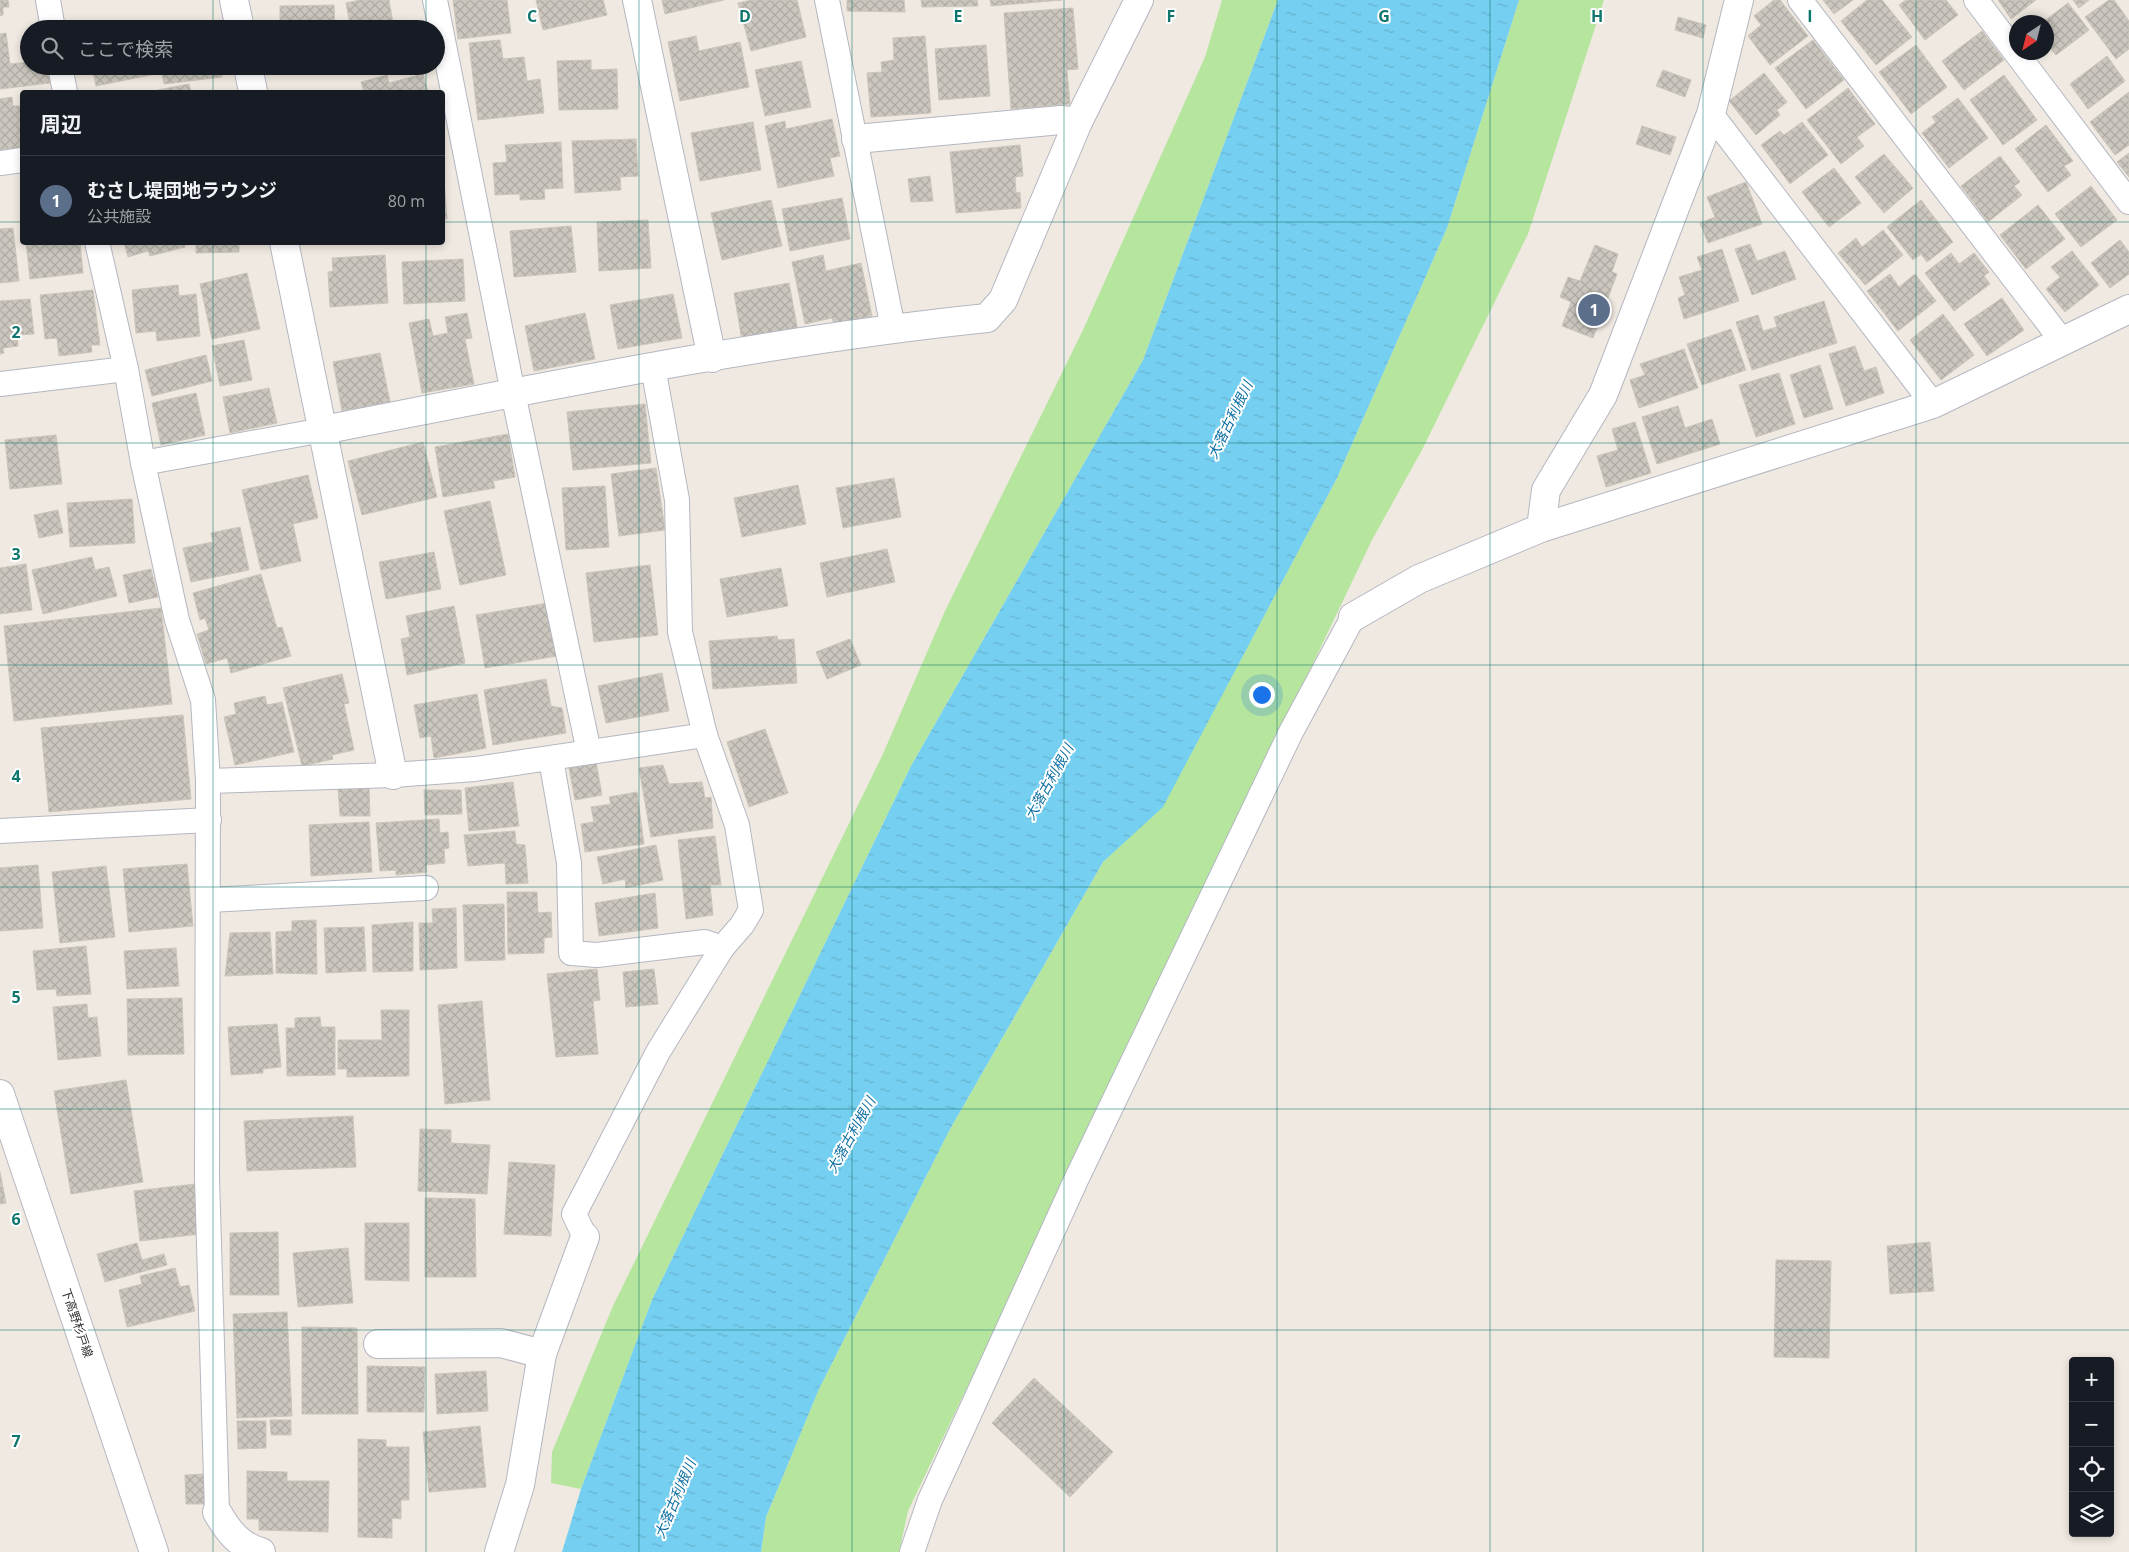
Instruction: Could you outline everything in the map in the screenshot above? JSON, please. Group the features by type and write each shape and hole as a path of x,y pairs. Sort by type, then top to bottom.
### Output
{"street":[{"path":"234,0 238,20"},
{"path":"637,0 712,358"},
{"path":"323,430 653,367 893,328 987,318 1003,300 1078,122 1139,0"},
{"path":"1542,528 1546,490 1603,395 1711,114 1739,0"},
{"path":"250,75 253,90"},
{"path":"856,139 1060,120 1078,122"},
{"path":"285,245 394,775"},
{"path":"1353,617 1418,578 1542,528 1933,404 2063,342 2129,308"},
{"name":"下高野杉戸線","path":"0,1094 154,1552"},
{"path":"499,1552 520,1485 542,1354 585,1237"},
{"path":"378,1344 501,1342 542,1354"},
{"path":"217,1512 228,1532 247,1548 261,1552"}],"lane":[{"path":"48,0 51,20"},
{"path":"435,0 439,20"},
{"path":"827,0 893,328"},
{"path":"1800,0 2063,342"},
{"path":"1976,0 2129,202"},
{"path":"445,50 513,393 589,752"},
{"path":"62,75 65,90"},
{"path":"1711,114 1933,404"},
{"path":"0,163 20,160"},
{"path":"98,245 126,370 143,463 177,620 203,700 209,820 207,1178 217,1512"},
{"path":"585,1237 574,1214 658,1052 722,948 752,910 737,825 705,735 680,632 677,500 653,367"},
{"path":"0,384 126,370"},
{"path":"143,463 323,430"},
{"path":"912,1552 930,1500 1076,1180 1291,732 1353,617"},
{"path":"208,781 394,775 475,769 705,735"},
{"path":"551,758 569,863 571,953 597,954 705,942 722,948"},
{"path":"0,831 209,820"},
{"path":"209,900 426,888"}],"green space":[{"path":"1222,0 1278,0 1143,360 911,766 652,1300 581,1489 551,1483 552,1452 613,1306 882,756 945,611 1083,330 1205,57"},
{"path":"1519,0 1604,0 1528,234 1423,448 1372,540 908,1511 899,1552 761,1552 766,1517 819,1389 949,1131 1103,862 1163,806 1337,478 1447,228"}],"water":[{"name":"大落古利根川","path":"1278,0 1519,0 1447,228 1337,478 1163,807 1103,862 949,1131 819,1389 766,1517 761,1552 562,1552 581,1489 652,1300 911,766 1143,360"}],"building":[{"path":"0,0 8,0 9,7 3,7 3,15 0,16"},
{"path":"360,0 389,0 392,20 349,20 346,3"},
{"path":"453,0 507,0 511,33 458,39"},
{"path":"536,0 603,0 607,15 543,30"},
{"path":"662,0 724,0 665,14"},
{"path":"752,0 797,0 806,37 751,51 738,3"},
{"path":"847,0 904,0 905,12 847,11"},
{"path":"921,0 977,0 978,6 922,7"},
{"path":"990,0 1062,0 991,6"},
{"path":"1774,0 1780,0 1808,36 1770,65 1748,36 1761,25 1754,16"},
{"path":"1823,0 1853,0 1834,14"},
{"path":"1867,0 1882,0 1912,37 1876,65 1841,21"},
{"path":"1906,0 1946,0 1958,15 1925,40 1899,5"},
{"path":"1998,0 2036,0 2016,15 2009,16"},
{"path":"2073,0 2089,0 2079,8"},
{"path":"2109,0 2114,0 2129,21 2129,49 2116,59 2085,17"},
{"path":"2068,3 2089,30 2056,55 2054,53 2054,15 2052,15"},
{"path":"334,5 335,20 280,20 280,6"},
{"path":"1073,8 1078,69 1067,70 1070,104 1011,109 1004,13"},
{"path":"1678,17 1706,25 1703,38 1675,30"},
{"path":"1982,31 2004,60 1964,90 1942,61"},
{"path":"6,33 10,64 20,63 20,75 49,75 50,83 0,89 0,34"},
{"path":"696,36 699,51 740,42 749,87 680,101 668,42"},
{"path":"925,36 931,113 871,117 867,73 882,72 881,62 894,60 893,38"},
{"path":"500,40 503,59 524,57 527,81 540,79 544,113 478,120 469,43"},
{"path":"1813,40 1844,80 1806,109 1775,68"},
{"path":"986,45 990,96 939,100 935,49"},
{"path":"1916,45 1947,87 1911,114 1879,72"},
{"path":"2107,56 2125,81 2088,109 2070,84"},
{"path":"591,60 591,70 617,69 618,109 559,110 557,61"},
{"path":"801,61 811,107 765,116 755,70"},
{"path":"1663,70 1691,80 1685,97 1656,86"},
{"path":"1764,73 1787,102 1777,110 1780,115 1756,135 1729,101"},
{"path":"94,75 150,75 96,86"},
{"path":"162,75 222,75 222,77 164,84"},
{"path":"387,75 389,83 423,75 427,90 363,90 361,82"},
{"path":"2004,75 2037,120 2003,145 1970,100"},
{"path":"189,84 190,90 158,90"},
{"path":"1848,88 1875,124 1857,137 1864,146 1841,164 1807,120"},
{"path":"2129,92 2129,145 2115,155 2090,122"},
{"path":"12,97 13,106 20,106 20,147 0,150 0,99"},
{"path":"1958,98 1988,138 1949,168 1922,133 1936,122 1932,117"},
{"path":"832,119 840,156 830,158 834,176 778,188 765,126 785,121 786,129"},
{"path":"753,122 761,170 700,181 691,133"},
{"path":"1802,122 1828,155 1790,184 1761,145 1780,131 1784,135"},
{"path":"2046,125 2073,161 2064,166 2071,175 2048,192 2015,149"},
{"path":"1642,126 1676,137 1670,155 1636,144"},
{"path":"636,139 638,176 620,177 621,190 575,193 572,141"},
{"path":"561,142 563,188 544,189 545,199 520,200 520,194 495,195 493,163 507,162 505,145"},
{"path":"1020,145 1023,176 1015,177 1016,193 1020,192 1021,208 956,213 950,152"},
{"path":"2129,153 2129,177 2117,162"},
{"path":"1884,154 1913,188 1884,213 1855,177"},
{"path":"2000,156 2020,182 2014,186 2022,195 1988,222 1961,186"},
{"path":"1834,168 1861,203 1829,227 1802,192"},
{"path":"930,176 933,201 911,202 908,179"},
{"path":"1746,182 1762,224 1708,243 1700,223 1715,217 1707,197"},
{"path":"2091,186 2117,220 2081,247 2055,214"},
{"path":"445,194 447,219 445,219"},
{"path":"842,198 850,239 790,251 782,209"},
{"path":"771,200 782,246 722,260 711,213"},
{"path":"1921,200 1953,242 1927,262 1921,254 1913,260 1887,227"},
{"path":"2038,205 2065,239 2026,269 2000,235"},
{"path":"648,220 651,268 599,271 597,222"},
{"path":"571,226 576,272 514,277 510,231"},
{"path":"13,228 19,281 0,283 0,229"},
{"path":"1883,230 1903,255 1865,285 1838,253 1856,238 1862,247"},
{"path":"2120,240 2129,252 2129,274 2110,288 2091,263"},
{"path":"1750,244 1757,261 1785,251 1796,279 1752,295 1735,249"},
{"path":"26,245 80,245 83,273 30,279"},
{"path":"125,245 185,245 185,247 150,256 148,251 128,257"},
{"path":"196,245 239,245 239,252 196,253"},
{"path":"1595,245 1618,254 1612,272 1617,274 1593,338 1562,326 1571,302 1560,297 1568,277 1580,281"},
{"path":"1722,249 1739,301 1684,319 1678,298 1685,295 1679,277 1702,270 1697,257"},
{"path":"2072,251 2099,285 2065,312 2046,289 2060,277 2051,267"},
{"path":"1951,253 1959,264 1974,253 1989,272 1984,276 1990,284 1954,311 1925,273"},
{"path":"385,255 388,303 330,307 328,272 333,271 332,258"},
{"path":"823,255 826,271 861,263 872,316 834,324 832,318 805,324 792,262"},
{"path":"463,259 465,301 404,304 402,262"},
{"path":"247,273 260,329 212,339 200,284"},
{"path":"1890,274 1899,287 1915,274 1936,301 1898,331 1867,291"},
{"path":"789,283 798,331 742,341 734,293"},
{"path":"178,285 179,296 196,294 200,336 157,341 156,331 136,333 132,290"},
{"path":"93,290 100,345 91,345 92,352 59,356 57,338 45,339 40,295"},
{"path":"673,294 682,338 618,349 610,305"},
{"path":"2002,298 2024,330 1987,356 1964,324"},
{"path":"30,299 34,334 17,335 18,346 3,348 4,353 0,354 0,301"},
{"path":"1824,301 1837,343 1752,370 1736,322 1758,315 1763,331 1777,327 1774,317"},
{"path":"467,313 472,338 465,339 474,384 422,393 409,323 429,319 433,336 448,333 445,317"},
{"path":"585,313 595,359 534,371 525,326"},
{"path":"1943,314 1974,355 1941,380 1910,340"},
{"path":"1731,329 1746,370 1702,385 1687,344"},
{"path":"244,340 252,380 220,386 212,346"},
{"path":"1855,346 1864,371 1876,367 1884,393 1846,406 1829,354"},
{"path":"1684,349 1698,388 1639,408 1630,380 1645,375 1640,364"},
{"path":"380,353 390,402 342,411 333,362"},
{"path":"206,355 212,381 152,396 145,370"},
{"path":"1820,365 1833,409 1804,418 1790,375"},
{"path":"1779,373 1795,424 1756,437 1739,385"},
{"path":"269,388 277,423 230,433 223,397"},
{"path":"196,393 205,435 161,445 152,403"},
{"path":"645,404 651,463 573,470 567,412"},
{"path":"1678,406 1685,428 1712,419 1720,444 1657,464 1642,417"},
{"path":"1635,422 1651,473 1606,487 1597,456 1618,450 1612,429"},
{"path":"508,434 515,477 493,481 495,488 443,497 435,447"},
{"path":"56,435 62,484 10,489 5,440"},
{"path":"423,442 437,497 362,515 348,461"},
{"path":"656,468 665,530 619,536 611,474"},
{"path":"308,475 318,518 293,524 301,561 261,570 242,490"},
{"path":"894,478 901,517 843,528 836,488"},
{"path":"798,485 806,524 742,537 734,498"},
{"path":"605,486 609,547 566,550 562,488"},
{"path":"132,499 135,543 70,547 67,503"},
{"path":"490,501 506,575 460,585 444,511"},
{"path":"58,510 63,533 39,538 34,515"},
{"path":"240,527 249,570 191,582 183,548 213,542 211,533"},
{"path":"887,549 895,582 827,597 820,563"},
{"path":"434,552 441,589 386,599 379,562"},
{"path":"92,557 95,570 109,567 117,596 43,614 32,570"},
{"path":"26,564 32,610 0,614 0,568"},
{"path":"650,565 658,635 594,642 586,573"},
{"path":"781,568 788,606 727,617 720,579"},
{"path":"151,569 158,597 129,603 123,575"},
{"path":"261,574 277,628 282,627 291,656 231,673 227,658 206,664 197,634 209,630 205,618 200,620 193,593"},
{"path":"548,603 557,656 485,668 476,615"},
{"path":"454,606 465,663 407,675 401,639 410,637 406,616"},
{"path":"161,608 172,704 14,721 4,626"},
{"path":"777,636 778,640 794,639 797,683 713,689 709,641"},
{"path":"850,639 861,665 827,679 816,652"},
{"path":"662,673 669,711 606,723 598,686"},
{"path":"342,674 349,703 344,704 354,750 332,755 333,759 302,766 283,688"},
{"path":"546,679 551,706 562,708 566,733 493,745 484,690"},
{"path":"477,694 486,748 434,758 431,736 420,738 414,705"},
{"path":"265,696 267,705 282,702 294,752 235,765 224,717 236,714 234,703"},
{"path":"183,715 191,799 49,812 41,728"},
{"path":"765,729 788,793 749,807 727,742"},
{"path":"596,762 602,795 575,800 569,768"},
{"path":"663,765 669,784 702,782 705,798 711,797 713,828 651,837 639,768"},
{"path":"513,782 519,826 469,831 465,788"},
{"path":"369,786 370,816 340,816 338,787"},
{"path":"424,790 461,790 462,814 425,815"},
{"path":"637,792 644,844 585,852 581,824 594,822 591,807 611,804 609,797"},
{"path":"439,819 440,833 448,832 449,848 444,849 445,863 426,865 427,872 396,875 396,870 380,871 376,823"},
{"path":"369,822 372,872 311,876 309,825"},
{"path":"515,831 516,844 525,845 528,883 506,884 505,863 468,866 464,835"},
{"path":"715,836 721,885 710,885 713,915 686,919 678,840"},
{"path":"656,845 663,880 626,888 625,879 603,884 597,857"},
{"path":"187,864 193,926 129,932 123,869"},
{"path":"38,865 43,928 0,931 0,868"},
{"path":"106,866 115,937 60,943 52,872"},
{"path":"507,892 537,892 538,913 551,912 552,937 544,938 544,953 508,954"},
{"path":"655,893 658,928 599,936 595,903"},
{"path":"504,904 505,960 465,961 463,905"},
{"path":"456,908 457,968 420,970 419,923 433,923 432,909"},
{"path":"316,920 317,974 276,973 276,932 292,931 292,921"},
{"path":"413,922 413,971 373,972 372,925"},
{"path":"364,927 366,971 326,973 324,928"},
{"path":"270,932 273,974 225,976 230,933"},
{"path":"86,946 91,994 57,996 56,989 37,990 33,951"},
{"path":"176,948 179,986 127,989 124,951"},
{"path":"597,969 600,1000 593,1001 598,1054 556,1057 547,974"},
{"path":"654,969 658,1004 626,1007 623,972"},
{"path":"182,998 184,1054 128,1055 127,999"},
{"path":"482,1001 490,1100 445,1104 438,1005"},
{"path":"87,1004 88,1018 97,1017 101,1056 58,1060 53,1007"},
{"path":"381,1010 409,1010 409,1076 347,1077 347,1069 338,1069 338,1040 382,1040"},
{"path":"320,1017 321,1027 335,1027 335,1075 287,1076 286,1028 295,1028 295,1018"},
{"path":"277,1024 281,1067 263,1069 263,1073 231,1075 228,1027"},
{"path":"126,1080 143,1182 71,1194 54,1091"},
{"path":"353,1116 356,1167 247,1171 244,1121"},
{"path":"420,1129 451,1130 451,1143 490,1145 487,1194 418,1191"},
{"path":"509,1162 555,1165 551,1236 504,1234"},
{"path":"0,1172 6,1203 0,1204"},
{"path":"195,1184 200,1234 140,1241 134,1191"},
{"path":"425,1198 475,1199 476,1277 425,1277"},
{"path":"365,1223 409,1223 409,1281 365,1280"},
{"path":"278,1232 279,1295 230,1295 230,1233"},
{"path":"1930,1242 1934,1291 1890,1294 1887,1246"},
{"path":"137,1243 142,1260 164,1254 167,1265 105,1282 97,1254"},
{"path":"348,1248 353,1303 298,1307 293,1253"},
{"path":"1776,1260 1831,1261 1829,1358 1774,1357"},
{"path":"175,1268 180,1287 189,1285 195,1311 127,1327 119,1290 142,1284 140,1276"},
{"path":"287,1312 292,1416 237,1418 233,1314"},
{"path":"302,1327 357,1328 358,1414 302,1414"},
{"path":"367,1366 425,1367 424,1412 367,1412"},
{"path":"486,1371 488,1411 437,1414 435,1374"},
{"path":"1034,1378 1113,1452 1070,1497 992,1423"},
{"path":"270,1420 291,1420 291,1435 271,1435"},
{"path":"237,1421 266,1421 266,1448 238,1449"},
{"path":"480,1426 486,1487 429,1492 423,1432"},
{"path":"358,1439 386,1440 386,1447 409,1447 409,1500 401,1500 401,1519 392,1518 392,1538 358,1537"},
{"path":"247,1471 287,1472 287,1481 329,1481 328,1532 259,1530 259,1519 247,1519"},
{"path":"205,1474 205,1504 186,1504 185,1475"}],"place":[{"name":"むさし堤団地ラウンジ","path":"1594,310"}]}
